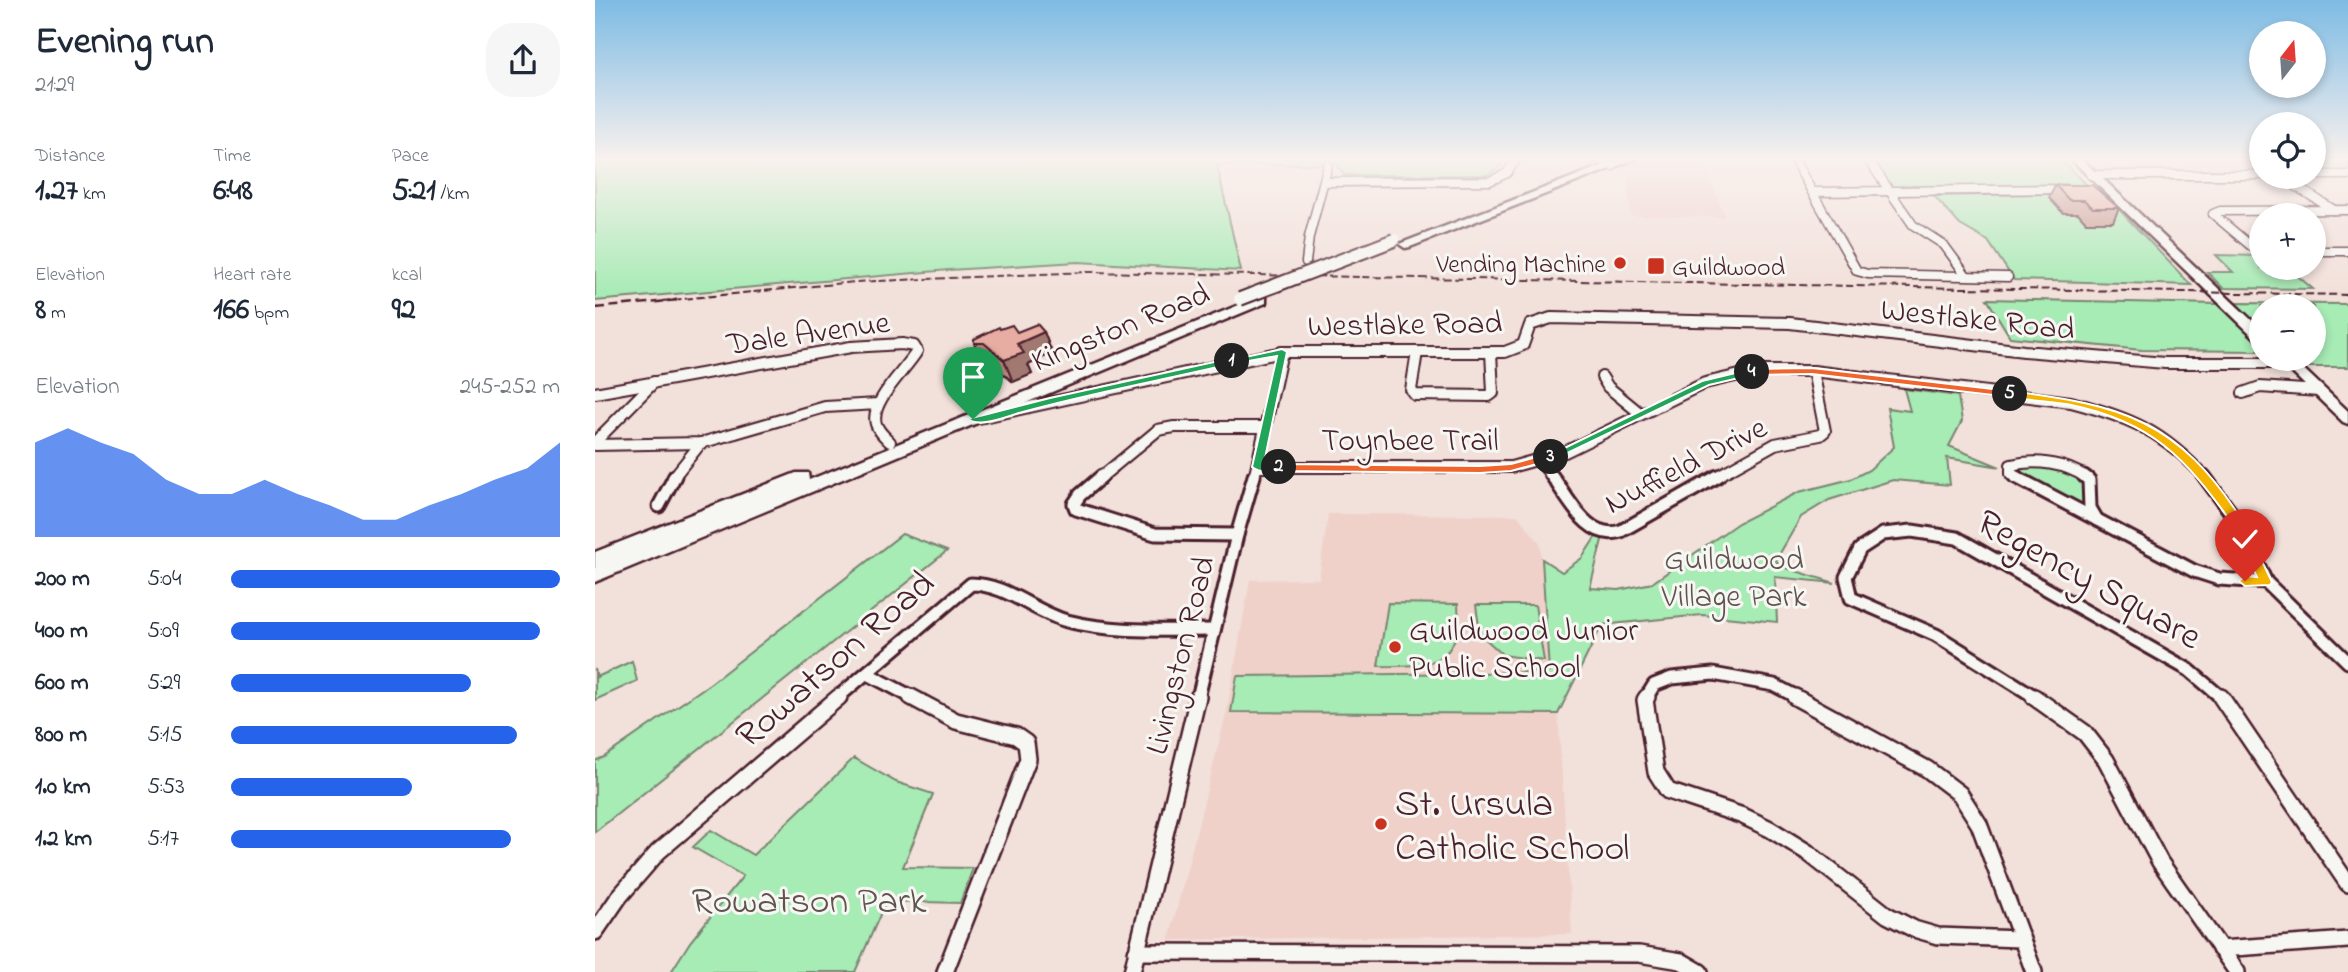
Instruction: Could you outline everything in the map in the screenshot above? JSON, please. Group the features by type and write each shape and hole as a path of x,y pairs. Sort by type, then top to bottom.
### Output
{"main road":[{"name":"Kingston Road","path":"595,575 1498,203"},
{"name":"Kingston Road","path":"595,560 1240,299 1400,242"}],"street":[{"path":"1305,262 1319,203"},
{"path":"1818,203 1857,271 1868,274 2008,277"},
{"path":"1898,203 1913,225 1944,245 1966,275"},
{"path":"2116,203 2249,325"},
{"path":"2323,203 2334,210"},
{"path":"2326,210 2348,210"},
{"path":"2249,211 2220,211 2213,214 2249,244"},
{"path":"2326,251 2348,251"},
{"name":"Westlake Road","path":"973,419 1282,352 1505,352 1523,345 1530,325 1551,318 1790,323 2024,351 2165,363 2249,362"},
{"name":"Dale Avenue","path":"595,393 851,347 902,344 914,346 917,351 914,357 878,404"},
{"name":"Livingston Road","path":"1132,972 1237,535 1257,467 1282,352"},
{"path":"1417,352 1411,390 1415,395 1474,394 1481,397 1493,393 1491,352"},
{"name":"Toynbee Trail","path":"1257,467 1511,467 1565,452 1706,383 1757,371 1812,371 2071,402 2145,425 2175,447 2205,477 2240,525 2266,582 2342,647 2348,662"},
{"name":"Nuffield Drive","path":"1540,461 1581,516 1597,532 1609,535 1621,531 1775,444 1820,435 1825,431 1812,371"},
{"path":"2298,371 2348,419"},
{"path":"1602,377 1608,387 1641,414"},
{"path":"595,443 654,382"},
{"path":"2243,393 2251,387 2319,391"},
{"path":"595,443 701,443 825,407 878,404 874,416 877,428 890,442"},
{"path":"1237,535 1155,534 1076,509 1074,504 1080,495 1158,430 1174,427 1265,427"},
{"path":"659,506 668,485 701,443"},
{"path":"2097,520 2090,508 2089,480 2079,472 2031,463 2011,465 2011,474 2016,479 2119,534 2209,577 2266,582"},
{"name":"Regency Square","path":"2237,972 2160,862 2106,760 2085,733 2046,704 1936,635 1851,598 1843,585 1853,559 1864,544 1881,533 1902,531 1920,531 1957,538 2189,670 2227,703 2348,884"},
{"name":"Rowatson Road","path":"595,932 619,897 658,852 868,674 963,589 977,583 992,586 1056,617 1084,625 1115,630 1214,630"},
{"path":"868,674 956,722 1016,736 1026,743 1028,759 945,972"},
{"path":"2020,939 1949,937 1914,929 1887,915 1807,852 1770,829 1743,816 1668,792 1656,772 1645,700 1654,685 1672,678 1713,674 1775,685 1927,769 1960,794 1979,824 2033,972"},
{"path":"2221,949 2348,940"},
{"path":"1136,952 1639,954 1681,961 1700,972"}],"shaded area":[{"path":"1630,203 1720,203 1725,217 1631,216"},
{"path":"1328,514 1517,515 1540,543 1558,714 1572,934 1169,940 1226,715 1250,580 1319,579"}],"green space":[{"path":"595,203 1226,203 1241,271 1078,262 949,270 595,301"},
{"path":"1941,203 2113,203 2191,285 2014,280 1988,241 1960,225"},
{"path":"2216,255 2249,256 2249,280 2302,280 2313,289 2223,288 2207,272 2233,272"},
{"path":"1987,299 2218,304 2249,334 2249,351 2142,350 2010,337"},
{"path":"2233,303 2249,303 2249,317"},
{"path":"2326,304 2348,304 2348,367 2326,367"},
{"name":"Guildwood Village Park","path":"1904,389 1958,396 1962,421 1949,446 2000,467 1947,458 1950,485 1893,480 1829,500 1801,517 1776,560 1779,566 1835,583 1775,577 1777,622 1702,615 1602,625 1558,714 1231,712 1237,676 1549,672 1542,559 1562,572 1582,558 1598,533 1603,536 1590,588 1619,590 1652,583 1738,523 1799,492 1851,479 1869,470 1894,447 1887,408 1910,411"},
{"path":"2020,465 2072,472 2085,481 2086,510 2016,473 2016,468"},
{"path":"902,534 947,551 595,832 595,761 711,683"},
{"path":"1388,603 1458,604 1455,640 1448,651 1427,663 1378,666"},
{"path":"1476,605 1535,605 1544,661 1503,655 1480,634"},
{"path":"632,661 637,681 595,700 595,669 597,677"},
{"name":"Rowatson Park","path":"854,758 896,782 933,794 903,867 973,868 960,903 886,901 855,972 671,972 690,942 743,876 693,847 711,830 753,855"}],"building":[{"path":"2088,203 2114,203 2119,208 2093,208"},
{"path":"1037,324 1044,332 1017,344 1024,353 1004,360 984,343 974,343 974,339 999,327 1000,329 1012,325 1017,332"}],"railway":[{"path":"662,301 855,282 1088,272 2348,295"},
{"path":"595,308 679,300"}],"place":[{"name":"Vending Machine","path":"1620,263"},
{"name":"Guildwood","path":"1656,266"},
{"name":"Guildwood Junior Public School","path":"1395,647"},
{"name":"St. Ursula Catholic School","path":"1381,824"}],"route":[{"path":"973,419 992,417 1019,408 1204,369 1257,355 1282,352 1257,467 1480,469 1511,467 1565,452 1706,383 1731,375 1789,369 1933,384 2071,402 2145,425 2175,447 2205,477 2240,525 2266,582 2245,581"}]}
